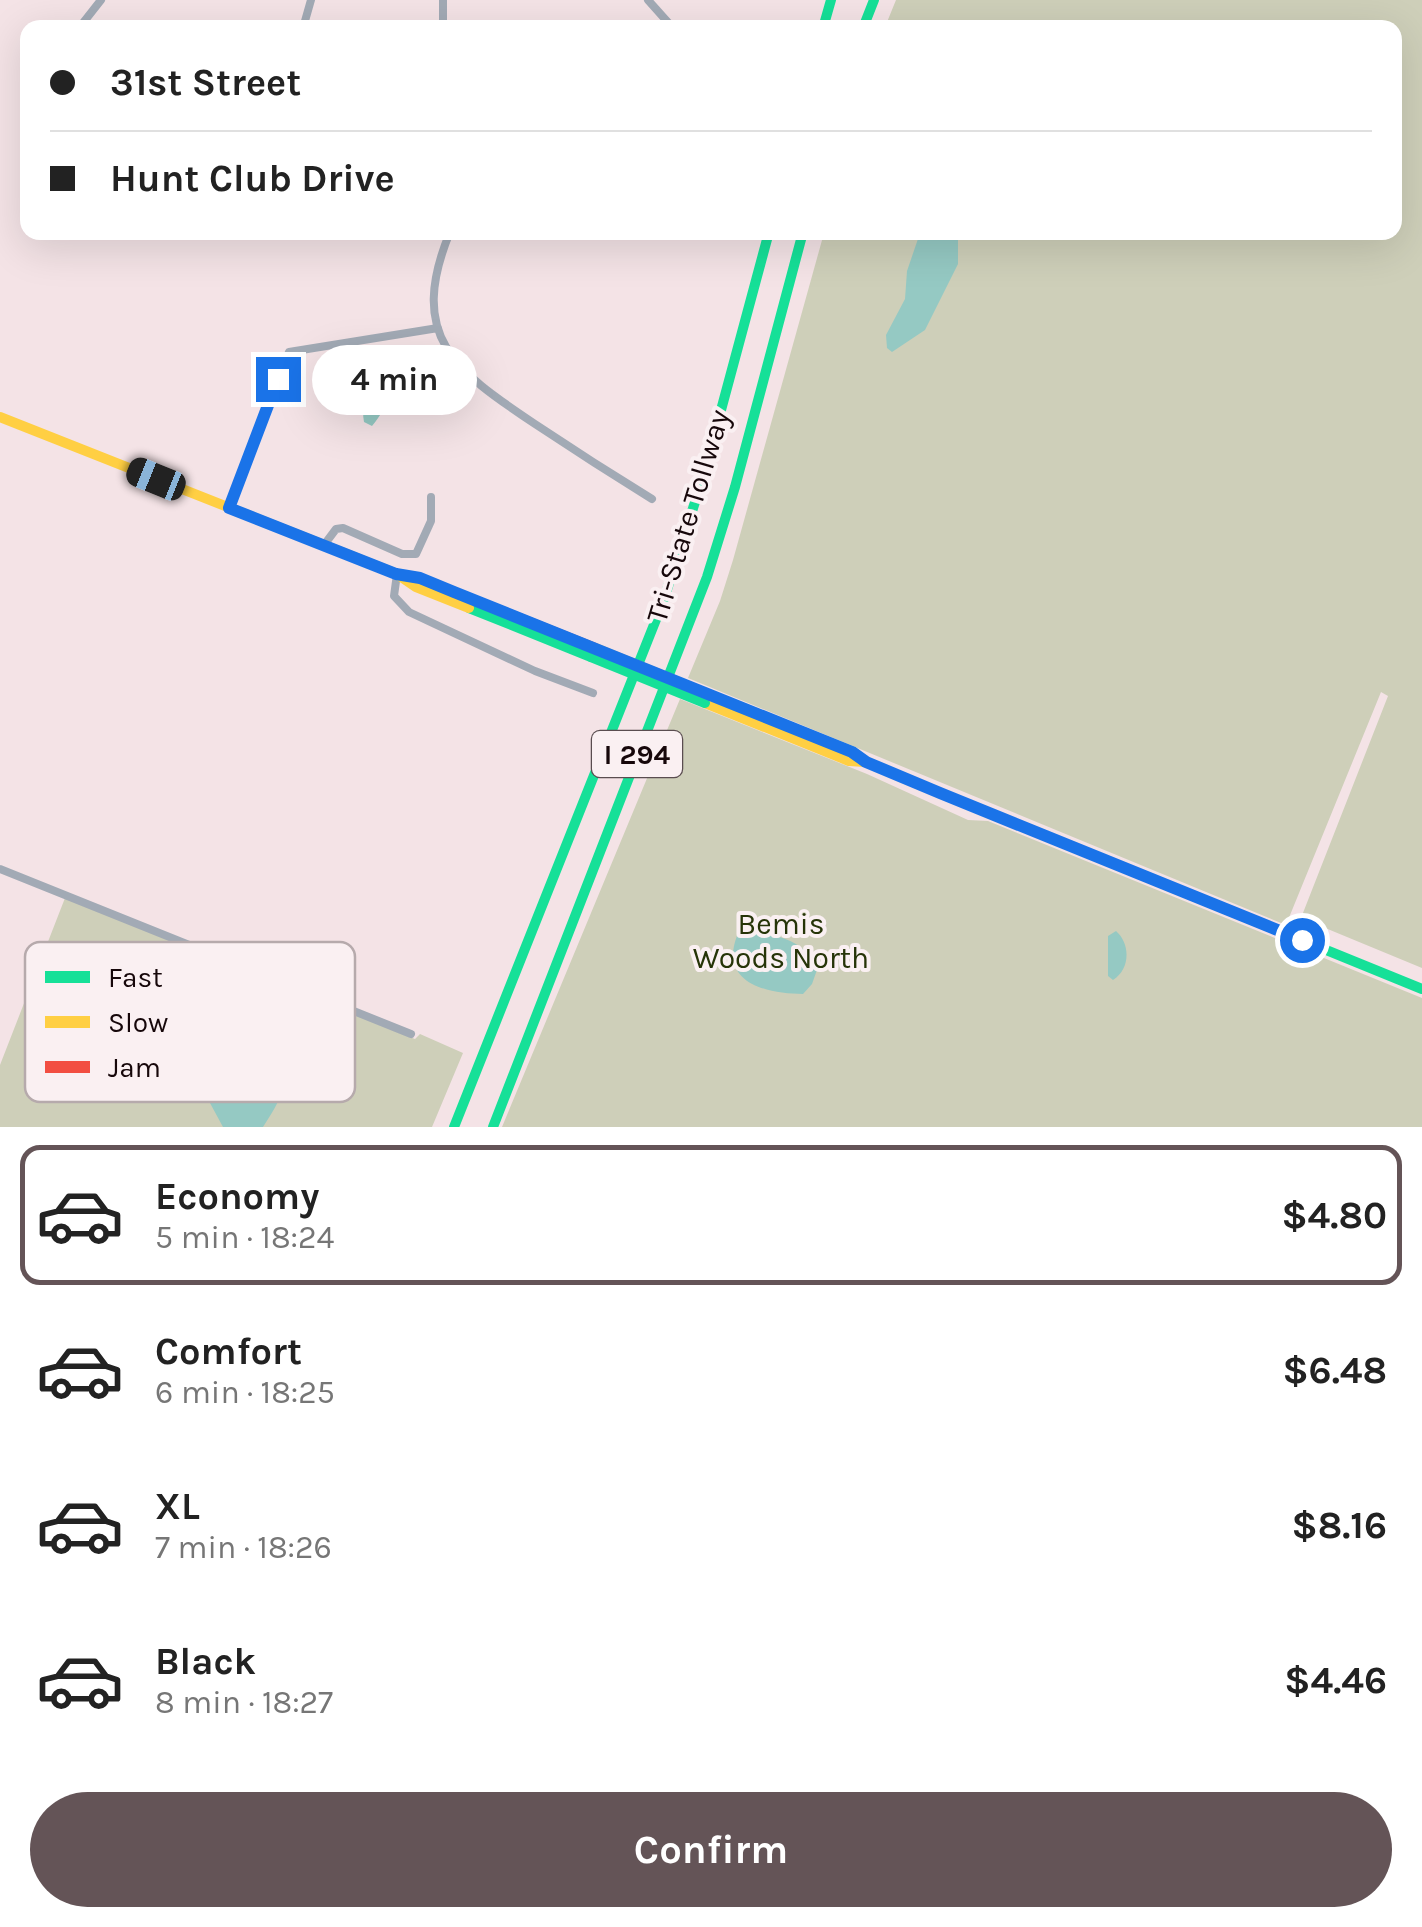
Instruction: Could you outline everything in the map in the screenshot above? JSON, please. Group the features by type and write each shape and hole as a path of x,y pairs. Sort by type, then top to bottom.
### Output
{"main road":[{"name":"Tri-State Tollway","path":"454,1127 670,584 703,477 766,240"},
{"name":"Tri-State Tollway","path":"494,1127 707,576 801,240"},
{"path":"0,417 396,574 420,578 593,653 852,752 866,762 1422,989"}],"street":[{"path":"85,20 101,0"},
{"path":"648,0 666,20"},
{"path":"447,240 435,274 433,296 438,328 453,359 475,384 652,499"},
{"path":"229,508 289,352 438,328"},
{"path":"324,546 336,529 343,528 402,554 416,554 431,521 431,497"},
{"path":"396,574 394,596 409,612 594,693"},
{"path":"0,869 182,942"},
{"path":"355,1012 411,1034"}],"green space":[{"path":"896,0 1422,0 1422,968 1301,918 1388,696 1381,692 1286,925 688,678 733,560 822,240 1402,240 1402,20 888,20"},
{"name":"Bemis Woods North","path":"680,699 867,774 968,820 988,821 1422,998 1422,1127 502,1127"},
{"path":"65,898 174,942 48,942"},
{"path":"25,1001 25,1102 355,1102 355,1015 415,1039 420,1034 463,1053 432,1127 0,1127 0,1065"}],"water":[{"path":"918,240 958,240 958,264 925,330 892,352 887,348 886,335 905,299 907,271"},
{"path":"380,382 385,385 386,402 372,426 364,422 364,405"},
{"path":"1116,931 1124,943 1126,957 1123,970 1113,980 1108,976 1108,936"},
{"path":"737,936 777,936 804,950 818,967 812,984 803,994 761,988 749,982 740,975 733,952"},
{"path":"278,1102 263,1127 223,1127 210,1103"}],"traffic: fast":[{"path":"825,20 831,0"},
{"path":"866,20 874,0"},
{"path":"454,1127 663,602 703,477 767,240"},
{"path":"493,1127 707,577 801,240"},
{"path":"469,608 591,657"},
{"path":"591,657 705,703"},
{"path":"708,694 1422,989"}],"traffic: slow":[{"path":"0,417 397,574 416,587 469,608"},
{"path":"595,648 708,694"},
{"path":"705,703 849,761 865,762"}],"traffic: jam":[{"path":"402,575 419,578 595,648"}],"route":[{"path":"278,379 229,508 396,574 420,578 852,752 866,762 940,793 1302,940"}]}
